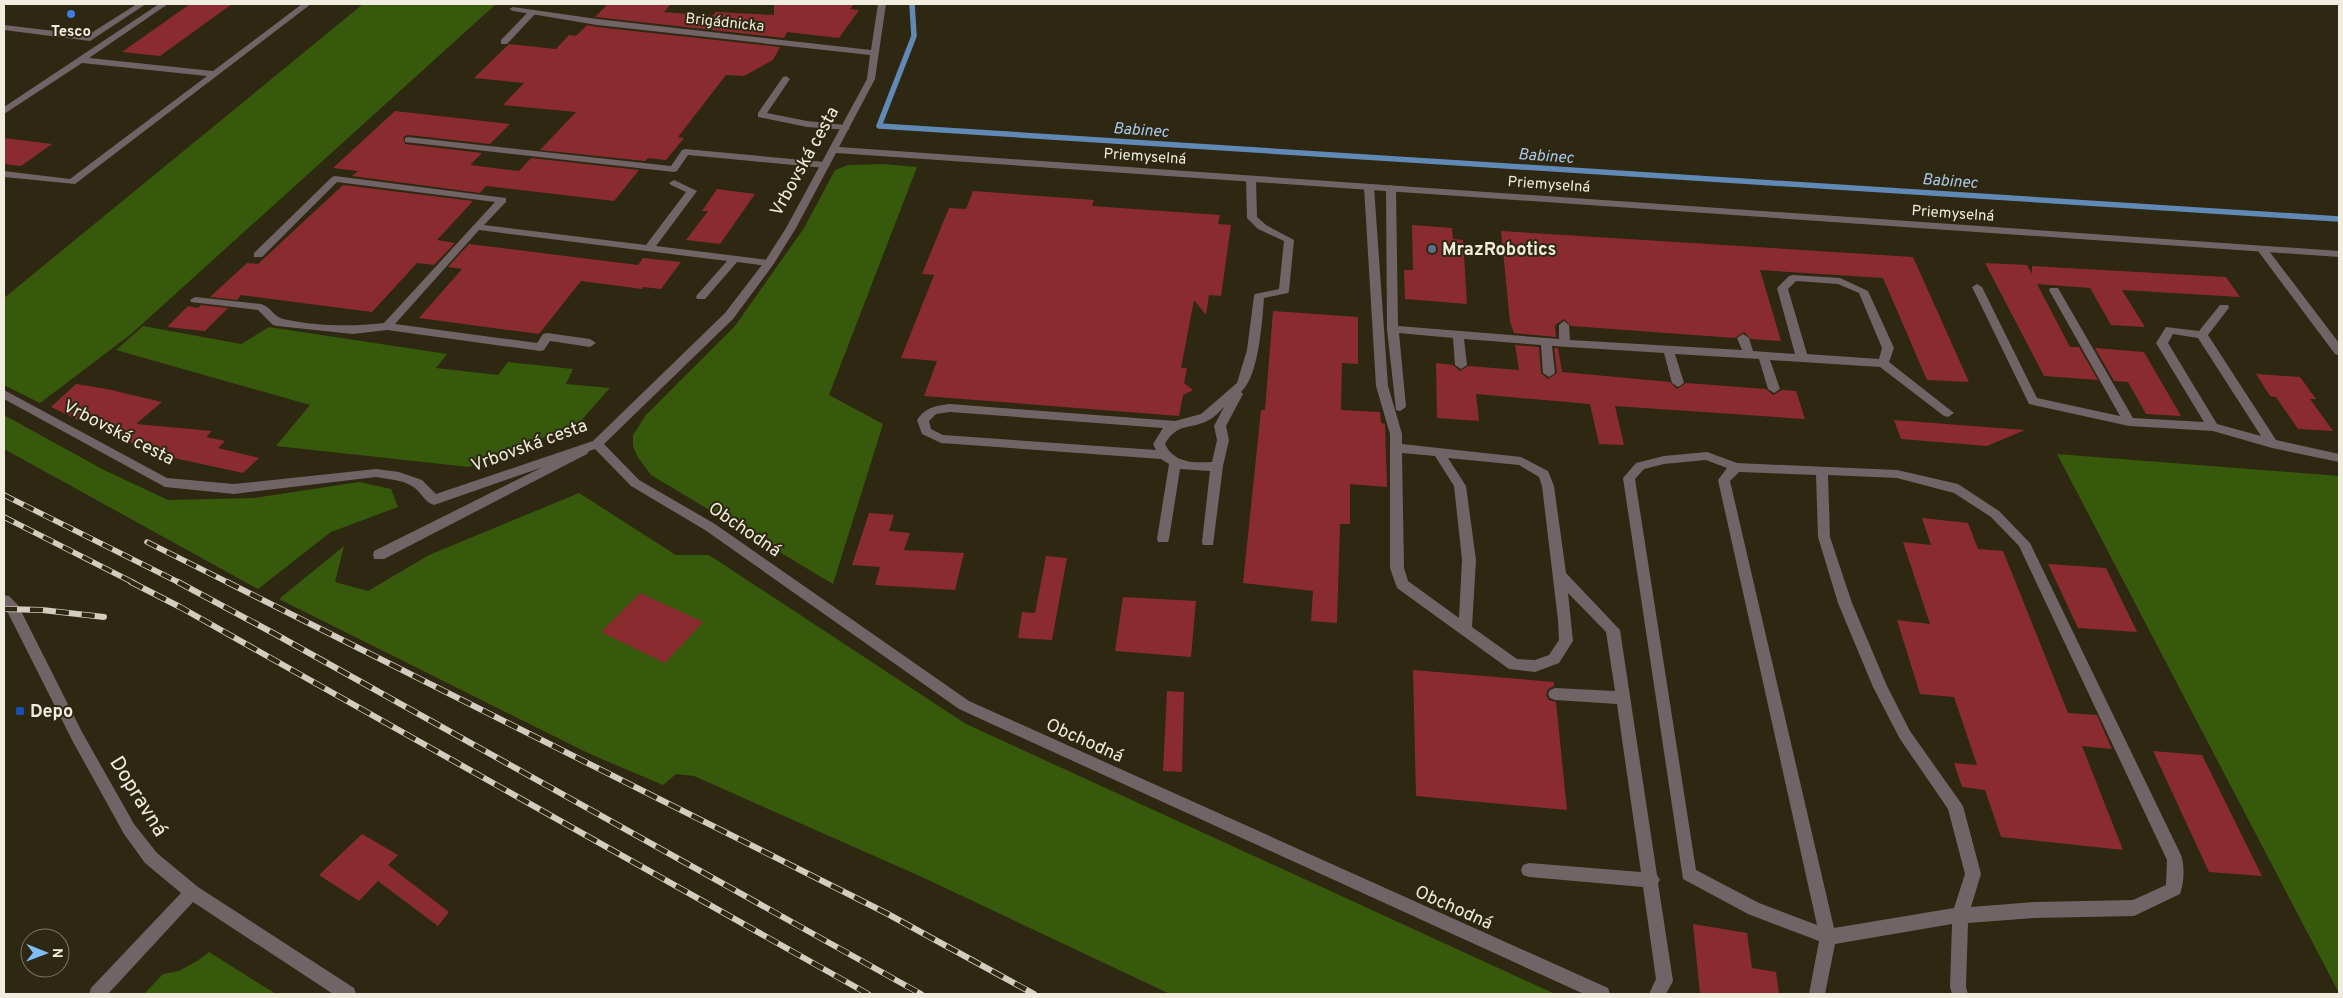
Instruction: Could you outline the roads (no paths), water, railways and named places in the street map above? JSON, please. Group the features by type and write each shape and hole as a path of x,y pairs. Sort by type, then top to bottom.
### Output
{"street":[{"path":"4,28 90,38 142,4"},
{"path":"4,110 164,4"},
{"path":"4,174 72,182 307,4"},
{"name":"Vrbovská cesta","path":"4,394 165,482 234,489 376,473 399,476 418,483 434,500 597,444 729,316 769,263 834,150 871,79 882,4"},
{"name":"Brigádnicka","path":"512,8 597,22 876,53"},
{"path":"504,42 533,12"},
{"path":"80,60 214,74"},
{"path":"786,79 761,116 845,128"},
{"path":"408,140 674,169 685,152 825,165"},
{"name":"Priemyselná","path":"834,150 2339,254"},
{"path":"1208,542 1217,466 1223,440 1220,426 1242,385 1253,350 1259,296 1284,291 1289,240 1262,227 1252,218 1251,179"},
{"path":"258,255 336,180 502,200 388,326"},
{"path":"650,248 692,191 674,183"},
{"path":"1369,187 1382,386 1396,434 1396,448 1397,568 1402,584 1514,665 1534,666 1554,659 1566,641 1548,486 1544,474 1521,461 1396,448"},
{"path":"1391,188 1393,329 1400,407"},
{"path":"476,227 769,263"},
{"path":"2262,249 2339,351"},
{"path":"701,297 734,259"},
{"path":"1802,357 1782,288 1793,278 1840,281 1863,291 1888,348 1883,363"},
{"path":"1977,287 2033,401 2129,422 2213,428 2272,444 2339,458"},
{"path":"2054,290 2129,422"},
{"path":"195,300 260,307 277,322 353,330 388,326 540,347 547,337 590,343"},
{"path":"2202,335 2224,307"},
{"path":"1564,325 1565,343"},
{"path":"1393,329 1546,342 1748,353 1883,363 1948,413"},
{"path":"2213,428 2162,343 2170,330 2202,335 2272,444"},
{"path":"1458,335 1461,366"},
{"path":"1743,338 1748,353"},
{"path":"1546,342 1549,373"},
{"path":"1668,349 1678,382"},
{"path":"1763,355 1774,389"},
{"path":"1164,455 941,438 926,431 923,420 933,410 950,408 1175,425 1205,417 1242,385"},
{"path":"1205,417 1220,426"},
{"path":"1175,425 1165,433 1159,444 1164,455 1175,464 1198,468 1217,466"},
{"path":"379,555 597,444"},
{"name":"Obchodná","path":"597,444 635,483 710,527 964,705 1602,994"},
{"path":"1438,452 1460,486 1469,560 1465,631"},
{"path":"1706,456 1736,467 1822,471 1897,474 1958,489 1995,514 2024,543 2176,860 2174,889 2134,908 2035,910 1940,917 1828,937 1754,909 1688,874 1629,478 1640,466 1664,460 1706,456"},
{"path":"1163,539 1175,464"},
{"path":"1736,467 1724,480 1828,937 1817,994"},
{"path":"1822,471 1824,537 1845,603 1880,687 1905,734 1954,806 1973,874 1960,916 1958,987 1960,994"},
{"path":"1559,575 1614,630 1652,880 1665,981 1657,994"},
{"name":"Dopravná","path":"4,600 13,609 77,736 129,829 157,864 192,892 348,994"},
{"path":"1555,694 1624,698"},
{"path":"1528,870 1652,880"},
{"path":"97,994 192,892"}],"waterway":[{"name":"Babinec","path":"912,4 914,36 879,126 2339,219"}],"railway":[{"path":"4,495 178,582"},
{"path":"4,517 134,583"},
{"path":"147,542 227,582"},
{"path":"131,582 180,607 868,994"},
{"path":"178,582 275,634 921,994"},
{"path":"227,582 886,913 1034,994"},
{"path":"4,609 42,610 104,617"}],"place":[{"name":"Tesco","path":"71,14"},
{"name":"MrazRobotics","path":"1432,249"},
{"name":"Depo","path":"20,711"}]}
